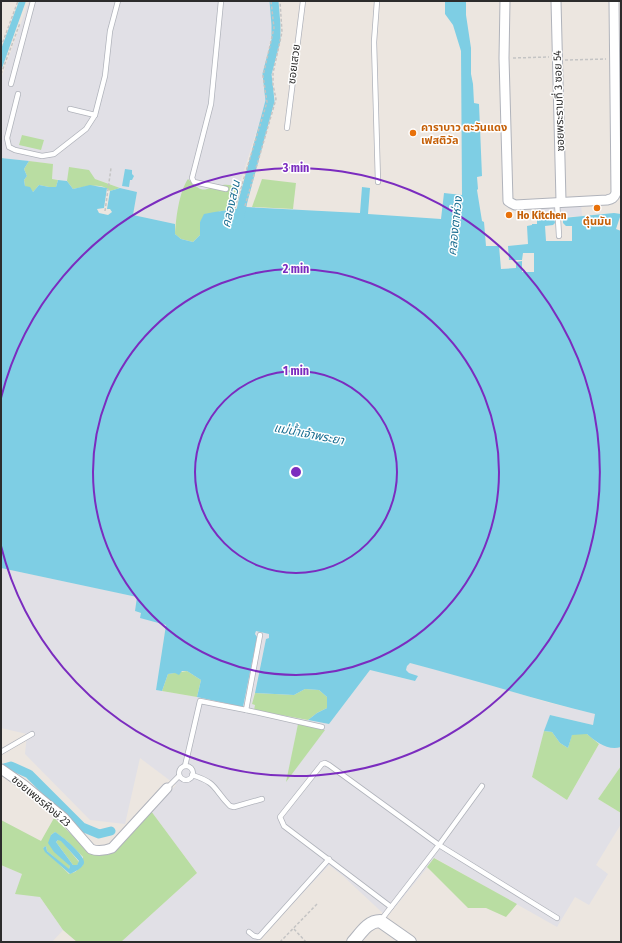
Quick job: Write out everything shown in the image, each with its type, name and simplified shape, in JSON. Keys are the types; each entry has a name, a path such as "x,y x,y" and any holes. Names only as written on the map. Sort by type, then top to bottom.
{"street":[{"path":"505,1 504,58 508,201 515,205 559,201 607,200 615,196 614,1"},
{"name":"ซอยพระรามที่ 3 ซอย 54","path":"556,1 559,201"},
{"name":"ซอยเพชรหึงษ์ 23","path":"1,769 24,785 64,818 91,849 96,851 103,851 112,848 167,788"},
{"path":"353,942 370,923 375,921 380,921 410,942"}],"lane":[{"path":"11,84 33,1"},
{"path":"18,94 7,138 9,147 14,150 42,156 54,154 86,129 95,115 106,76 110,32 118,1"},
{"path":"221,1 211,104 192,178 194,182 226,189"},
{"name":"ซอยเสวย","path":"287,128 303,1"},
{"path":"376,1 374,42 378,182"},
{"path":"70,109 95,115"},
{"path":"559,201 559,236"},
{"path":"246,710 260,635"},
{"path":"167,788 179,776 180,769 185,766 200,701 322,727"},
{"path":"1,752 32,734"},
{"path":"391,907 284,826 280,817 324,763 329,765 439,845 557,918"},
{"path":"185,766 191,768 192,775"},
{"path":"179,776 183,779 187,779 192,775"},
{"path":"192,775 206,779 214,784 230,806 234,807 262,799"},
{"path":"380,921 439,845 482,786"},
{"path":"249,932 254,936 259,937 329,859"}],"path":[{"path":"1,47 18,1"},
{"path":"235,208 267,102 263,76 274,28 271,1"},
{"path":"245,206 276,99 272,85 282,32 280,1"},
{"path":"1,74 20,23"},
{"path":"504,58 614,59"},
{"path":"105,211 111,168"},
{"path":"280,942 318,903"},
{"path":"293,929 306,942"}],"shaded area":[{"path":"29,1 270,1 273,28 262,76 266,102 235,198 233,210 181,201 175,224 133,215 137,192 120,188 95,179 70,167 67,181 52,179 53,164 1,158 1,79"},
{"path":"581,203 582,216 537,218 537,205"},
{"path":"1,568 138,597 135,611 166,625 156,690 243,707 256,631 269,633 269,638 266,639 252,704 255,705 255,710 329,724 370,670 415,681 406,670 410,663 458,675 546,702 596,714 593,725 550,715 532,777 567,800 599,744 617,748 621,747 621,766 598,799 621,813 621,824 596,865 608,874 589,905 575,897 557,927 435,858 387,917 329,865 257,942 121,942 197,873 151,811 176,785 140,758 125,824 90,820 25,754 27,734 1,728"},
{"path":"1,865 22,874 63,930 52,942 1,942"}],"green space":[{"path":"22,135 44,140 41,150 19,145"},
{"path":"29,161 53,164 52,179 58,180 56,187 39,185 33,192 25,186 24,180 27,176 24,169"},
{"path":"69,167 89,170 95,179 120,188 110,191 106,188 97,186 87,186 73,189 67,181"},
{"path":"188,179 198,188 205,190 216,186 225,185 239,187 233,210 220,211 200,222 200,235 193,242 181,239 175,234 180,198"},
{"path":"262,179 296,183 293,209 252,207"},
{"path":"187,671 201,680 197,697 162,691 168,674"},
{"path":"305,689 319,690 327,697 327,708 308,720 254,710 255,705 252,704 255,693 294,695"},
{"path":"298,724 325,730 286,782"},
{"path":"544,731 552,732 560,743 568,748 572,734 587,734 599,744 567,800 532,777"},
{"path":"621,766 621,813 598,799"},
{"path":"151,811 197,873 121,942 77,942 63,930 40,897 15,894 22,874 1,865 1,820 41,841 54,818 89,852 108,855","holes":["55,832 67,841 83,857 83,865 75,872 69,874 43,848 46,846 47,851 69,870 70,866 51,835"]},
{"path":"61,840 79,862 77,865 73,865 56,842"},
{"path":"434,858 517,904 506,917 486,908 468,908 427,867"}],"water":[{"path":"19,1 26,1 1,71 1,49"},
{"path":"445,1 466,1 466,15 471,48 471,74 474,103 479,104 482,176 477,177 477,190 482,221 484,222 486,246 499,246 501,269 516,268 516,262 522,261 522,272 534,272 534,253 523,253 522,260 509,260 508,246 528,244 527,226 537,224 537,218 554,217 555,223 553,225 545,226 546,241 572,241 572,226 566,226 563,223 563,218 614,213 621,214 616,229 621,231 621,747 607,747 598,743 587,734 572,735 568,748 560,743 552,732 544,731 550,715 593,725 595,714 410,663 406,670 409,673 418,676 415,681 370,670 329,724 308,720 327,708 327,697 319,690 305,689 294,695 255,693 266,639 269,638 269,634 256,631 255,634 257,637 243,707 197,697 201,680 187,671 182,671 179,675 175,673 168,674 162,691 156,690 166,625 140,618 141,613 135,611 137,597 1,568 1,158 29,161 24,169 27,176 24,180 25,186 30,187 33,192 39,185 56,187 58,180 67,181 73,189 90,185 107,188 104,208 97,209 99,213 108,215 112,212 110,209 107,209 110,191 120,188 137,192 133,215 175,224 175,234 181,239 193,242 200,235 200,222 204,214 209,213 246,207 360,213 362,187 370,188 368,214 441,219 444,193 462,195 461,51 453,25 445,14"},
{"path":"125,169 132,170 132,174 134,176 132,180 130,180 129,187 122,186"},
{"path":"55,832 72,846 84,860 82,867 70,874 45,852 43,848 46,846 47,851 69,869 70,866 54,852 48,843 51,835","holes":["58,840 61,841 79,861 77,865 73,865 56,842"]}],"waterway":[{"name":"คลองสวน","path":"239,220 270,101 267,74 276,40 274,1"},
{"path":"1,769 11,766 29,774 82,827 99,834 111,831"}],"place":[{"name":"คาราบาว ตะวันแดง เฟสติวัล","path":"413,133"},
{"name":"ตุ๋นมัน","path":"597,208"},
{"name":"Ho Kitchen","path":"509,215"}],"water label":[{"name":"คลองตาห่วง","path":"455,226"},
{"name":"แม่น้ำเจ้าพระยา","path":"309,434"}]}
